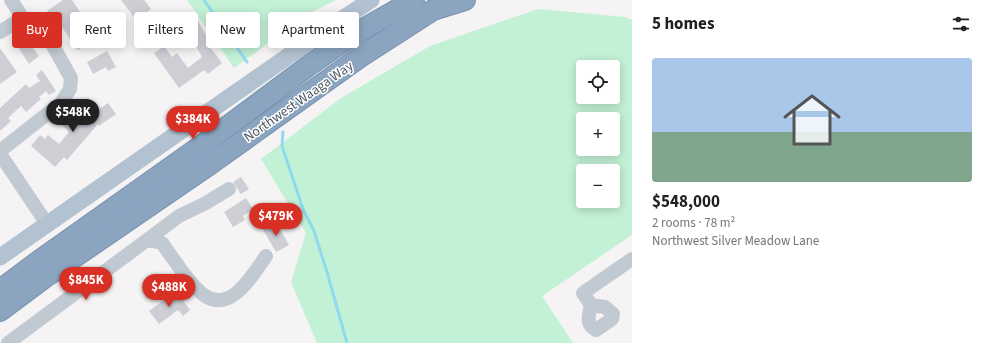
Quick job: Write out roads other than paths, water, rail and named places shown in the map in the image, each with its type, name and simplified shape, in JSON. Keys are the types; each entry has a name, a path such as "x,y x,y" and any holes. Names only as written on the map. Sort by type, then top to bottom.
{"highway":[{"name":"Northwest Waaga Way","path":"0,290 42,258 205,144 311,64 351,36 414,0"},
{"name":"Northwest Waaga Way","path":"0,311 47,276 208,165 360,57 433,10 464,0"}],"main road":[{"path":"0,257 313,38 371,0"}],"street":[{"path":"11,0 19,12"},
{"path":"0,32 12,24"},
{"path":"47,224 0,153 61,103 70,89 71,78 54,48"},
{"path":"8,343 179,216 204,204 229,189"},
{"path":"147,240 162,243 194,287 202,295 212,300 220,301 235,294 254,273 266,256"},
{"path":"591,305 583,292 632,259"}],"waterway":[{"path":"204,0 247,62"},
{"path":"283,132 282,146 303,209 314,231 347,343"}]}
